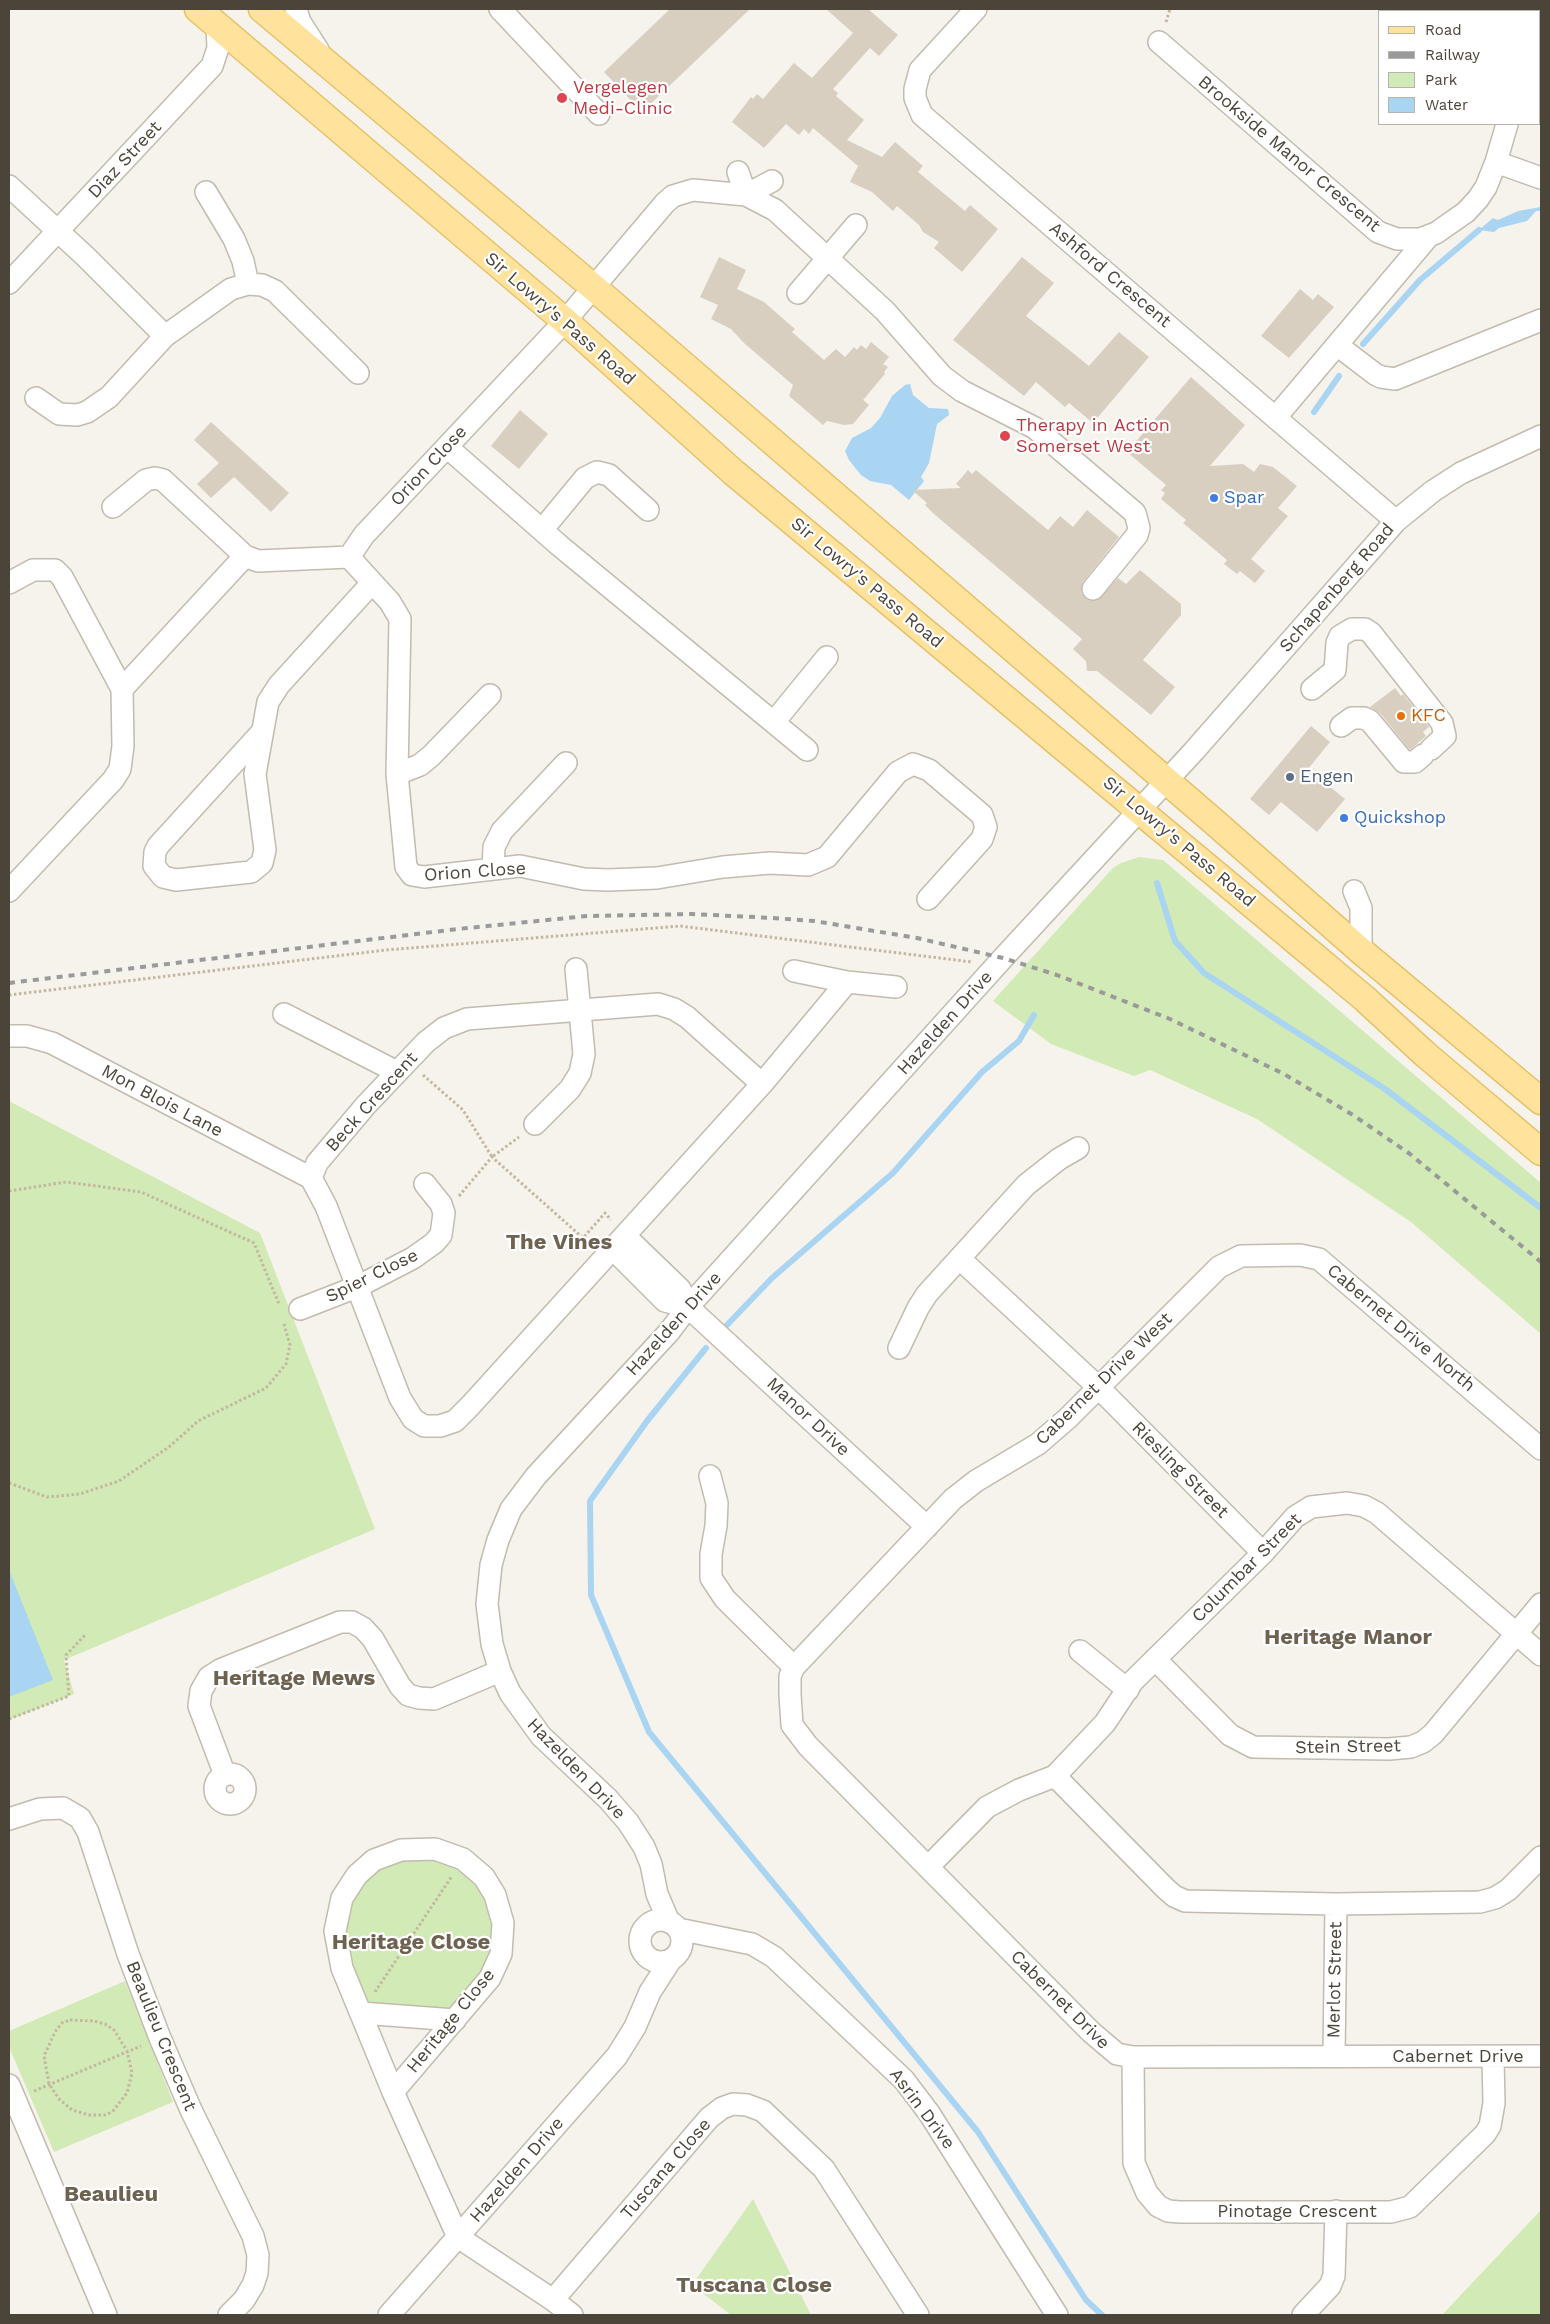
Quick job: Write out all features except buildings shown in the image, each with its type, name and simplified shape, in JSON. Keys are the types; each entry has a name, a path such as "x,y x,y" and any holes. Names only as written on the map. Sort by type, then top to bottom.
{"main road":[{"name":"Sir Lowry's Pass Road","path":"262,9 593,288 1361,951 1541,1101"},
{"name":"Sir Lowry's Pass Road","path":"208,17 565,321 733,472 1350,986 1426,1055 1541,1152"}],"street":[{"path":"296,9 300,22 328,65"},
{"path":"500,9 599,114"},
{"name":"Ashford Crescent","path":"976,9 920,70 915,89 915,98 922,115 1396,520"},
{"name":"Diaz Street","path":"9,283 212,66 218,48 208,17"},
{"name":"Brookside Manor Crescent","path":"1159,42 1378,232 1397,239 1428,237 1466,212 1486,187 1496,162 1507,125"},
{"path":"1496,162 1541,178"},
{"path":"738,172 746,195 775,210 885,311 942,376 962,391 1035,428 1135,513 1139,528 1137,535 1093,589"},
{"path":"746,195 772,181"},
{"path":"9,186 57,232 86,256 165,336"},
{"name":"Orion Close","path":"746,195 693,190 673,196 664,203 565,321 364,536 349,557 396,610 401,627 396,689 397,774 408,871 418,877 520,866 584,880 608,880 657,878 723,867 770,863 808,865 827,857 898,772 913,764 929,770 982,815 986,827 982,838 928,899"},
{"path":"206,192 234,239 243,261 248,284"},
{"path":"798,293 856,225"},
{"path":"1276,418 1428,237"},
{"path":"36,398 59,414 77,415 87,412 109,397 165,336 232,289 248,284 262,285 275,291 358,374"},
{"path":"1337,345 1375,374 1395,379 1541,320"},
{"name":"Schapenberg Road","path":"1138,809 1200,744 1396,520 1433,491 1461,473 1492,457 1541,436"},
{"path":"447,447 542,530 807,750"},
{"path":"542,530 585,478 597,472 609,475 648,510"},
{"path":"113,507 146,480 154,478 163,480 245,556 258,561 349,557"},
{"path":"122,689 245,556"},
{"path":"9,583 34,570 55,570 69,589 122,689 123,746 120,769 113,780 9,891"},
{"path":"261,733 158,846 155,852 154,866 162,877 176,880 251,872 262,863 265,850 255,774 268,702 279,684 372,583"},
{"path":"1312,689 1335,670 1337,643 1340,636 1352,629 1365,629 1371,633 1442,723 1445,736 1416,762 1404,762 1370,721 1364,718 1352,718 1341,726"},
{"path":"774,722 827,656"},
{"path":"397,774 420,765 431,756 490,695"},
{"path":"493,869 494,847 502,830 566,763"},
{"name":"Hazelden Drive","path":"389,2315 617,2056 635,2027 670,1936 657,1894 651,1864 644,1847 628,1822 608,1799 541,1736 510,1693 500,1670 492,1644 487,1604 491,1565 504,1522 536,1476 669,1332 688,1307 1138,809"},
{"path":"1354,891 1362,908 1361,951"},
{"path":"535,1124 570,1089 580,1073 584,1054 576,969"},
{"path":"794,971 847,982 896,987"},
{"path":"311,1178 326,1206 406,1410 413,1419 424,1426 440,1426 455,1421 762,1084 847,982"},
{"name":"Beck Crescent","path":"311,1178 317,1163 325,1152 426,1042 444,1028 467,1019 658,1004 674,1009 762,1084"},
{"path":"284,1014 397,1072"},
{"name":"Mon Blois Lane","path":"9,1036 27,1036 52,1043 311,1178"},
{"path":"899,1348 918,1308 1026,1185 1058,1159 1078,1148"},
{"path":"425,1184 441,1204 444,1213"},
{"name":"Spier Close","path":"288,1312 358,1286 413,1258 434,1243 441,1235 444,1213"},
{"path":"619,1243 680,1289 688,1307"},
{"name":"Cabernet Drive North","path":"1242,1256 1300,1255 1319,1259 1541,1448"},
{"name":"Cabernet Drive West","path":"794,1667 953,1499 976,1481 1038,1444 1219,1267 1242,1256"},
{"name":"Riesling Street","path":"960,1260 1098,1387 1263,1553"},
{"name":"Manor Drive","path":"688,1307 927,1527"},
{"path":"710,1476 717,1503 716,1526 711,1554 711,1578 725,1599 794,1667"},
{"name":"Columbar Street","path":"928,1867 987,1807 1019,1790 1055,1776 1105,1723 1134,1681 1263,1553 1295,1517 1311,1507 1347,1503 1364,1506 1377,1514 1541,1655"},
{"name":"Stein Street","path":"1155,1659 1230,1735 1254,1748 1388,1749 1411,1747 1423,1742 1433,1734 1541,1604"},
{"path":"225,1774 199,1706 201,1691 208,1677 220,1670 340,1622 352,1622 363,1628 373,1639 400,1686 408,1695 434,1699 500,1670"},
{"path":"1080,1651 1128,1690"},
{"name":"Cabernet Drive","path":"794,1667 790,1676 790,1714 797,1734 1109,2049 1117,2054 1133,2057 1334,2056 1493,2058 1541,2056"},
{"path":"1055,1776 1174,1896 1196,1902 1336,1904 1480,1902 1495,1898 1508,1890 1541,1857"},
{"name":"Beaulieu Crescent","path":"9,1819 40,1809 63,1808 80,1818 88,1832 128,1954 160,2038 191,2110 252,2236 258,2255 257,2273 253,2285 244,2300 230,2315"},
{"name":"Heritage Close","path":"393,2092 490,1978 501,1954 503,1923 495,1896 488,1883 463,1859 435,1849 401,1850 374,1860 357,1875 342,1898 335,1931 342,1968 360,2013 393,2092 458,2237"},
{"name":"Merlot Street","path":"1334,2056 1336,1904"},
{"name":"Hazelden Drive","path":"650,1992 647,1956 640,1942 642,1934 670,1936"},
{"name":"Asrin Drive","path":"647,1956 653,1961 670,1936 730,1938 752,1944 774,1957 904,2080 929,2113 1057,2315"},
{"path":"360,2013 455,2020"},
{"name":"Pinotage Crescent","path":"1133,2057 1134,2163 1147,2193 1158,2206 1180,2212 1396,2211 1410,2207 1485,2134 1490,2126 1494,2103 1493,2058"},
{"path":"12,2092 106,2315"},
{"name":"Tuscana Close","path":"552,2300 709,2118 722,2108 733,2104 747,2105 763,2112 824,2169 918,2315"},
{"path":"1303,2315 1330,2286 1334,2276 1336,2211"},
{"path":"458,2237 572,2315"}],"path":[{"path":"9,995 386,950 680,926 931,956 996,966"},
{"path":"435,1085 463,1110 492,1157 584,1238 605,1213 619,1243"},
{"path":"444,1213 492,1157 535,1124"},
{"path":"9,1191 66,1182 141,1192 254,1243 275,1292 288,1312 290,1345 286,1364 266,1388 198,1421 169,1447 119,1481 80,1494 47,1498 9,1483"},
{"path":"9,1719 69,1696 66,1655 86,1634"},
{"path":"360,2013 463,1859"},
{"path":"70,2020 82,2020 105,2024 114,2030 127,2051 132,2073 129,2088 121,2103 106,2115 90,2115 72,2110 59,2099 49,2084 44,2056 48,2044 62,2023 70,2020"},
{"path":"12,2092 49,2084 160,2038"}],"green space":[{"path":"1139,857 1163,860 1541,1183 1541,1334 1411,1222 1257,1119 1150,1070 1134,1076 1051,1044 993,1001 1113,868"},
{"path":"9,1101 260,1233 375,1529 64,1660 74,1694 9,1720"},
{"path":"410,1850 473,1857 510,1934 464,2019 368,2010 338,1938 345,1899 373,1864"},
{"path":"125,1981 173,2102 54,2152 9,2047 9,2031"},
{"path":"753,2199 811,2315 731,2315 692,2285"},
{"path":"1541,2210 1541,2315 1442,2315"}],"water":[{"path":"1541,207 1541,211 1536,211 1527,221 1499,228 1494,232 1479,230 1493,218 1498,220 1518,211"},
{"path":"910,384 913,395 929,408 948,409 949,415 937,424 929,463 921,477 924,481 909,500 891,485 870,481 861,475 849,460 845,451 852,438 871,428 880,418 892,396 905,385"},
{"path":"9,1570 53,1680 9,1697"}],"waterway":[{"path":"1363,344 1420,280 1479,230"},
{"path":"1314,412 1339,376"},
{"path":"1157,883 1175,941 1204,973 1385,1089 1541,1208"},
{"path":"727,1325 772,1278 893,1173 982,1072 1019,1041 1034,1015"},
{"path":"706,1348 647,1421 590,1501 591,1595 649,1732 978,2132 1086,2300 1102,2315"}],"railway":[{"path":"9,983 458,929 587,916 692,914 773,918 814,921 917,938 1003,958 1057,975 1170,1019 1284,1074 1353,1115 1410,1154 1541,1262"}],"place":[{"name":"Vergelegen Medi-Clinic","path":"562,98"},
{"name":"Therapy in Action Somerset West","path":"1005,436"},
{"name":"Spar","path":"1214,498"},
{"name":"KFC","path":"1401,716"},
{"name":"Engen","path":"1290,777"},
{"name":"Quickshop","path":"1344,818"}],"district":[{"name":"The Vines","path":"559,1243"},
{"name":"Heritage Manor","path":"1348,1638"},
{"name":"Heritage Mews","path":"294,1679"},
{"name":"Heritage Close","path":"411,1943"},
{"name":"Beaulieu","path":"111,2195"},
{"name":"Tuscana Close","path":"754,2286"}]}
